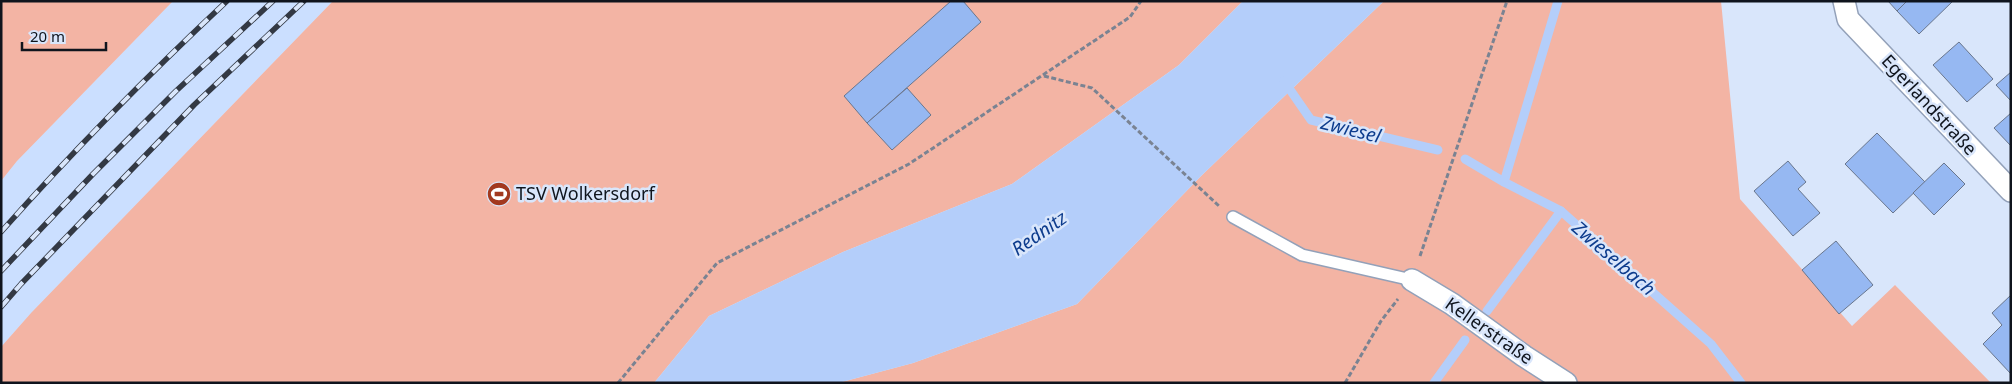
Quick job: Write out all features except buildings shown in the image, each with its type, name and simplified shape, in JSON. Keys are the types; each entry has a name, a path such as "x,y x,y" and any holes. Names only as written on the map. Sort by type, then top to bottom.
{"street":[{"name":"Egerlandstraße","path":"1846,10 2011,190"},
{"name":"Kellerstraße","path":"1412,280 1452,304 1524,356 1566,383"}],"lane":[{"path":"1233,217 1302,255 1412,280"}],"path":[{"path":"618,383 717,263 909,164 1130,17 1141,1"},
{"path":"1345,383 1381,321 1412,280 1507,1"},
{"path":"1044,76 1092,88 1200,190"}],"shaded area":[{"path":"1,1 173,1 17,161 1,181"},
{"path":"173,1 333,1 31,313 1,347 1,181 17,161"},
{"name":"TSV Wolkersdorf","path":"333,1 1243,1 1179,65 1012,184 843,252 709,316 654,383 1,383 1,347 31,313"},
{"path":"1384,1 1721,1 1740,199 1852,326 1895,285 1991,383 838,383 913,363 1077,304 1201,176"}],"water":[{"name":"Rednitz","path":"1243,1 1384,1 1201,176 1077,304 913,363 838,383 654,383 709,316 843,252 1012,184 1179,65"}],"waterway":[{"path":"1504,182 1558,1"},
{"name":"Zwiesel","path":"1284,81 1311,120 1438,150"},
{"name":"Zwieselbach","path":"1465,159 1504,182 1561,211 1711,344 1741,383"},
{"path":"1487,311 1561,211"},
{"path":"1434,383 1465,340"}],"railway":[{"path":"1,232 111,114 227,1"},
{"path":"1,271 93,174 176,91 273,1"},
{"path":"1,307 194,105 304,1"}],"place":[{"name":"TSV Wolkersdorf","path":"499,194"}]}
